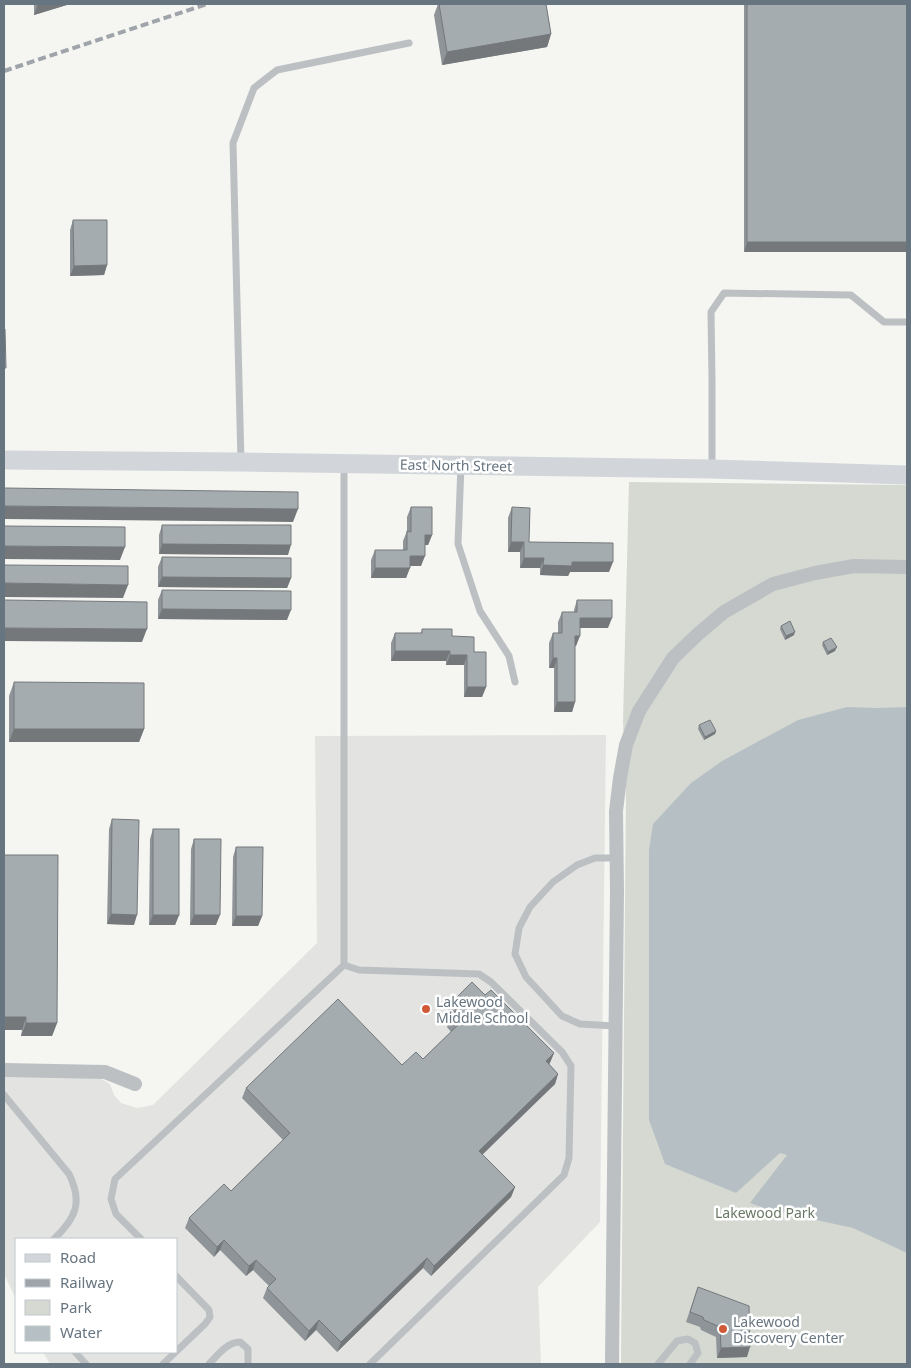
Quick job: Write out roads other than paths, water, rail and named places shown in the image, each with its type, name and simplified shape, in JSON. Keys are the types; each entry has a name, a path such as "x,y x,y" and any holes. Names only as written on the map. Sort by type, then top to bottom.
{"street":[{"name":"East North Street","path":"4,460 712,468 907,475"},
{"path":"612,1364 616,812 626,745 639,711 673,658 724,612 773,584 815,573 854,566 907,568"},
{"path":"4,1070 105,1072 135,1084"}],"lane":[{"path":"241,462 233,143 254,88 277,70 409,43"},
{"path":"712,468 711,312 724,293 851,295 884,322 907,322"},
{"path":"140,1238 116,1214 111,1199 115,1180 344,965 344,463"},
{"path":"461,465 458,544 480,611 510,656 514,682"},
{"path":"615,1026 580,1024 562,1016 526,978 514,954 519,928 530,907 553,882 577,865 595,858 617,858"},
{"path":"344,965 359,970 479,974 491,982 562,1052 571,1066 569,1158 564,1175 370,1364"},
{"path":"4,1095 69,1174 74,1184 76,1198 74,1215 66,1228 55,1238"},
{"path":"178,1278 209,1310 210,1317 178,1350"},
{"path":"658,1364 677,1341 688,1339 695,1343 698,1353 690,1364"},
{"path":"209,1364 228,1346 234,1342 240,1342 248,1349 248,1364"},
{"path":"76,1353 86,1364"},
{"path":"163,1364 175,1353"}],"water":[{"path":"847,707 907,707 907,1253 853,1228 770,1210 750,1203 787,1155 780,1153 736,1193 665,1164 649,1120 649,850 653,824 691,783 722,761 798,720"}],"railway":[{"path":"4,71 207,4"}],"place":[{"name":"Lakewood Middle School","path":"426,1009"},
{"name":"Lakewood Discovery Center","path":"723,1329"}],"park label":[{"name":"Lakewood Park","path":"765,1212"}]}
